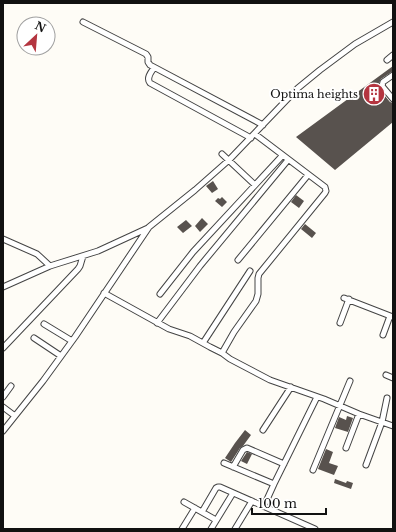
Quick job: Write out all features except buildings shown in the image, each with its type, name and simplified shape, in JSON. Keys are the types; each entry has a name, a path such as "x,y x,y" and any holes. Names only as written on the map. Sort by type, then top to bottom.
{"street":[{"path":"83,22 146,54 149,64 154,68 263,125"},
{"path":"3,287 50,266 98,251 148,227 195,190 229,160 298,88 355,44 393,22"},
{"path":"387,60 393,55"},
{"path":"154,68 148,78 150,83 253,136 326,189 326,192 259,274 258,294 256,301 234,332 222,353"},
{"path":"393,75 383,82 382,86 393,99"},
{"path":"222,154 255,185"},
{"path":"160,294 193,252 282,156"},
{"path":"157,323 200,266 288,160"},
{"path":"238,260 308,175"},
{"path":"3,431 44,381 148,227"},
{"path":"3,239 38,254 50,266"},
{"path":"3,348 78,269 83,256"},
{"path":"203,343 250,271"},
{"path":"104,293 172,331 190,336 270,380 393,426"},
{"path":"340,323 346,298 392,317 383,336"},
{"path":"44,324 72,341"},
{"path":"34,338 61,356"},
{"path":"386,375 393,378"},
{"path":"313,470 350,380"},
{"path":"3,397 11,386"},
{"path":"263,430 291,387"},
{"path":"264,506 318,397"},
{"path":"366,465 382,422 387,398"},
{"path":"3,407 15,416"},
{"path":"346,448 359,414"},
{"path":"233,467 243,450 247,448 284,464"},
{"path":"224,463 274,484"},
{"path":"202,512 217,487 220,487 315,529"},
{"path":"211,529 233,492"},
{"path":"235,529 252,501"},
{"path":"184,502 216,520"},
{"path":"182,529 195,508"}],"place":[{"name":"Optima heights","path":"374,94"}]}
